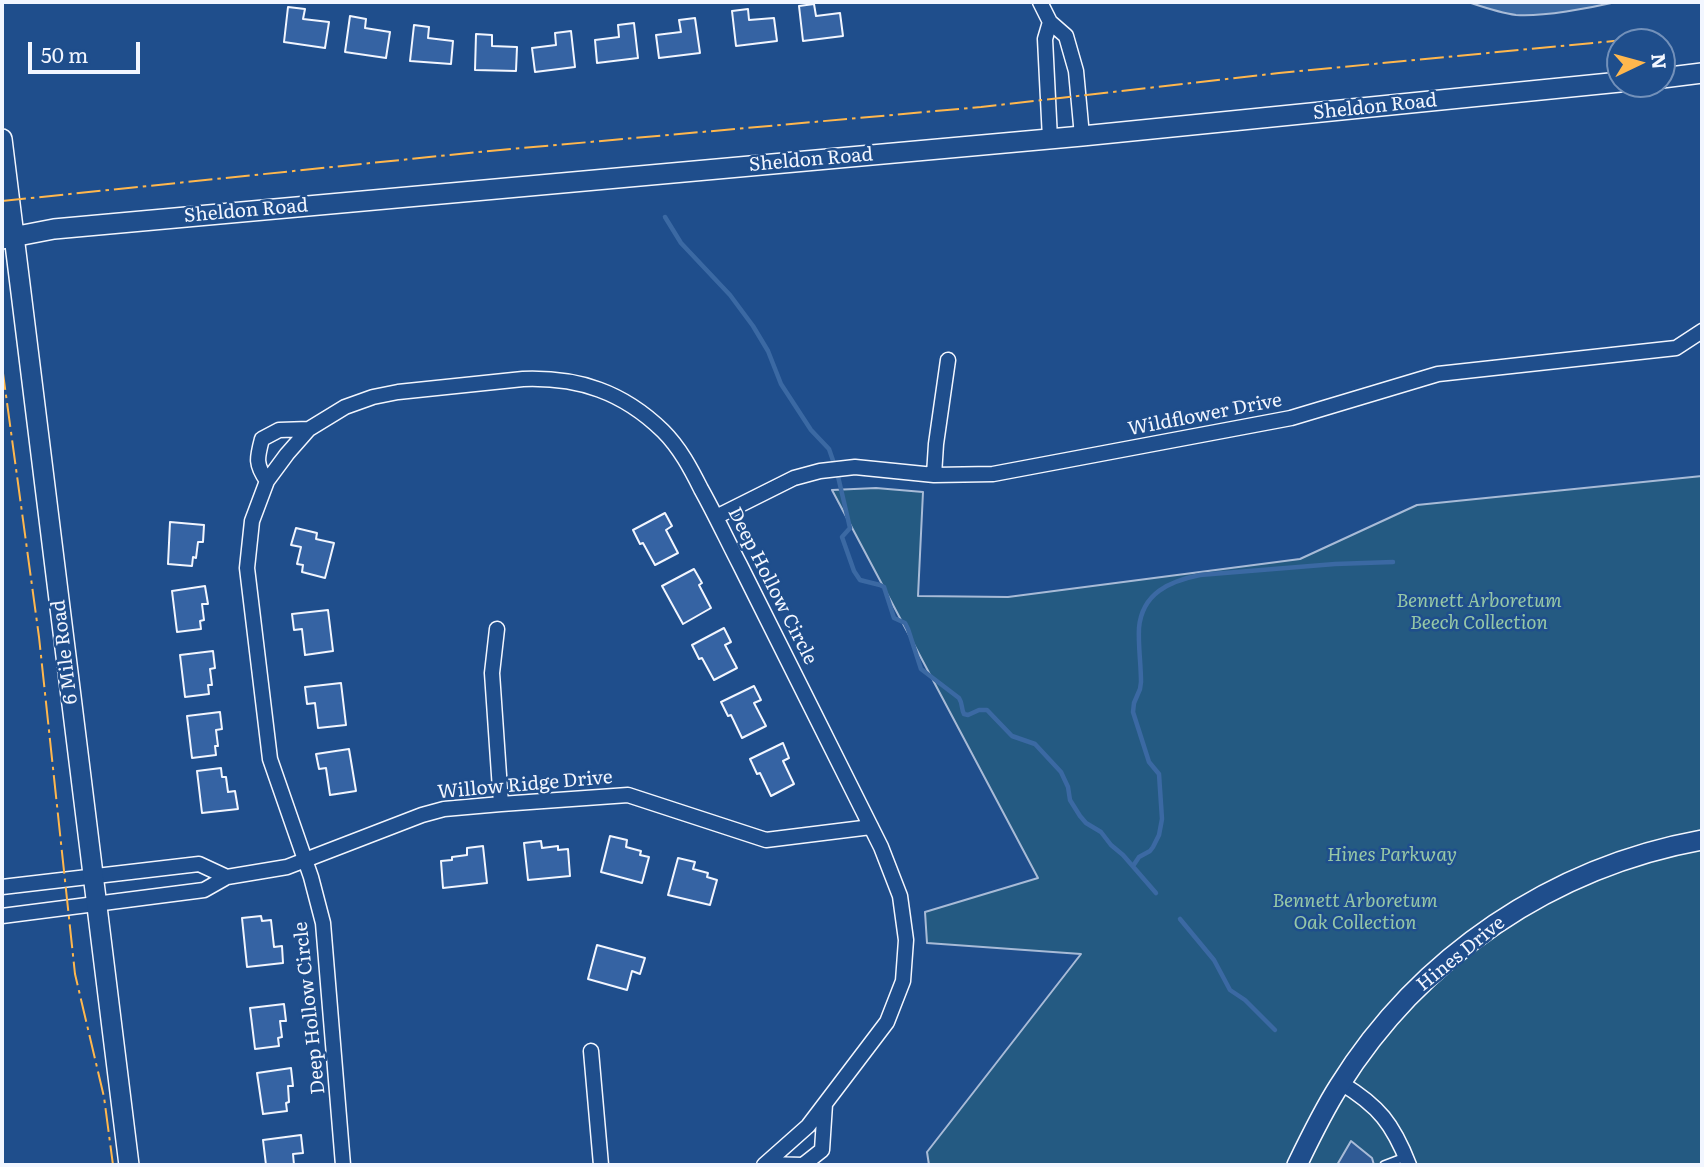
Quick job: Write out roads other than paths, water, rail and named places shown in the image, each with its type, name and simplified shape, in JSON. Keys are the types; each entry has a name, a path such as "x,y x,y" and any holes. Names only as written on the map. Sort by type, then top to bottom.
{"main road":[{"path":"1676,76 1702,73"},
{"name":"Sheldon Road","path":"8,238 54,229 142,220 1050,139 1606,83"},
{"name":"6 Mile Road","path":"2,139 8,238 129,1165"},
{"name":"Hines Drive","path":"1297,1165 1341,1083 1372,1040 1404,1002 1448,960 1498,922 1576,878 1602,867 1668,847 1702,840"}],"street":[{"path":"1040,2 1050,22 1066,36 1076,71 1082,136"},
{"path":"1050,22 1045,38 1050,139"},
{"name":"Wildflower Drive","path":"716,517 794,478 820,471 855,467 934,475 993,474 1291,418 1438,374 1676,348 1702,331"},
{"path":"934,475 948,360"},
{"name":"Deep Hollow Circle","path":"343,1165 323,923 311,877 270,760 247,568 251,528 267,481 287,454 309,429 345,407 386,394 544,378 582,383 623,400 665,433 685,458 881,847 900,896 906,940 903,981 887,1022 808,1126 765,1165"},
{"name":"Deep Hollow Circle","path":"267,481 261,474 257,461 262,439 279,430 309,429"},
{"path":"497,629 492,673 501,804"},
{"name":"Willow Ridge Drive","path":"2,916 204,890 227,877 287,867 422,816 444,810 501,804 628,795 766,840 871,827"},
{"path":"2,887 199,864 227,877"},
{"path":"591,1051 601,1165"},
{"path":"1341,1083 1375,1107 1392,1129 1408,1161"},
{"name":"Deep Hollow Circle","path":"765,1165 803,1165 822,1150 825,1103"}],"lane":[{"path":"1384,1165 1408,1161"}],"waterway":[{"path":"665,217 681,243 730,295 753,326 768,351 781,384 811,430 829,449 850,528 842,537 854,571 860,580 884,587 894,618 905,623 908,629 921,669 959,698 964,714 987,710 1012,736 1035,744 1061,772 1070,800 1080,816 1101,832 1156,893"},
{"path":"1133,866 1139,857 1153,847 1162,819 1159,774 1149,762 1133,712 1141,682 1139,628 1141,616 1152,597 1168,585 1200,575 1393,562"},
{"path":"1180,919 1214,960 1230,990 1245,1000 1275,1030"}],"park label":[{"name":"Bennett Arboretum Beech Collection","path":"1479,612"},
{"name":"Hines Parkway","path":"1392,855"},
{"name":"Bennett Arboretum Oak Collection","path":"1355,912"}]}
